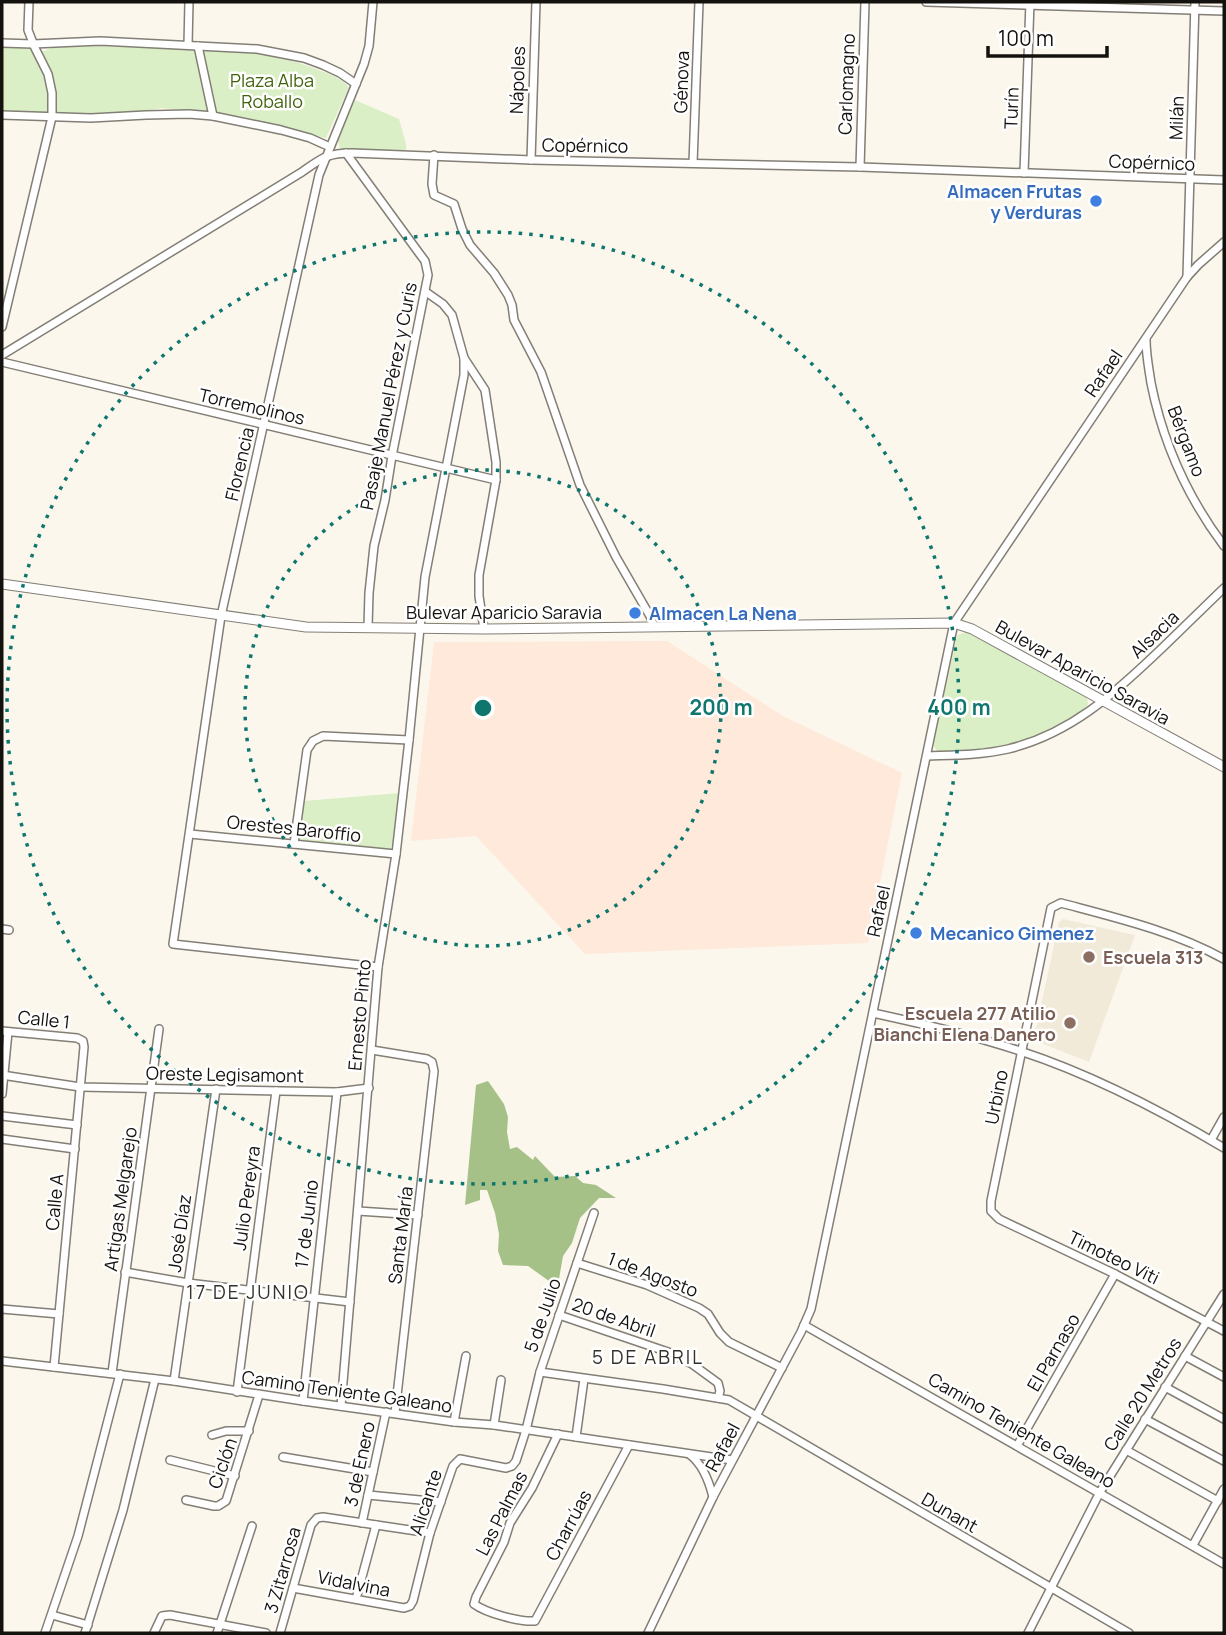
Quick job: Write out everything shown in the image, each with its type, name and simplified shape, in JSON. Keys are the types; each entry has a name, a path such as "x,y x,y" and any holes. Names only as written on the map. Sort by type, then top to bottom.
{"street":[{"path":"2,327 52,117 52,93 48,74 30,37 27,22 29,2"},
{"path":"188,45 189,2"},
{"name":"Florencia","path":"373,2 369,46 319,176 221,616 173,944 378,967"},
{"name":"Nápoles","path":"531,160 536,2"},
{"name":"Génova","path":"693,163 699,2"},
{"name":"Carlomagno","path":"860,167 864,2"},
{"path":"926,2 1195,6 1224,11"},
{"name":"Turín","path":"1024,173 1030,3"},
{"name":"Milán","path":"1187,277 1195,6"},
{"path":"2,43 100,41 257,49 295,56 332,69 356,84"},
{"path":"198,46 213,116"},
{"path":"2,114 100,118 189,114 213,116 310,138 330,147"},
{"name":"Copérnico","path":"2,355 326,156 346,153 1224,180"},
{"name":"Pasaje Manuel Pérez y Curis","path":"346,153 425,261 428,275 374,546 368,627"},
{"path":"434,155 434,195 454,204 470,246 490,267 509,295 514,320 541,372 580,485 654,626"},
{"name":"Rafael","path":"648,1633 713,1497 804,1325 814,1298 954,623 1187,277 1224,242"},
{"path":"426,292 443,304 452,315 464,358 485,390 496,462 496,480 479,575 484,629"},
{"name":"Bérgamo","path":"1146,338 1147,361 1156,408 1166,438 1203,515 1224,546"},
{"name":"Ernesto Pinto","path":"341,1406 378,967 396,854 425,577 464,375 464,358"},
{"name":"Torremolinos","path":"2,362 496,480"},
{"name":"Bulevar Aparicio Saravia","path":"2,584 306,627 484,629 954,623 972,629 1224,767"},
{"name":"Alsacia","path":"928,756 993,752 1034,741 1076,721 1121,688 1224,588"},
{"path":"294,844 307,750 313,740 323,736 409,740"},
{"name":"Orestes Baroffio","path":"190,834 396,854"},
{"name":"Urbino","path":"991,1211 1051,908 1062,903 1139,924 1200,946 1224,959"},
{"path":"873,1013 941,1028 1021,1051 1069,1069 1116,1090 1224,1148"},
{"name":"Artigas Melgarejo","path":"45,1633 78,1536 116,1374 125,1272 159,1029"},
{"path":"2,1094 5,1031"},
{"name":"Calle 1","path":"5,1031 77,1038 83,1041"},
{"name":"Calle A","path":"54,1367 83,1041"},
{"name":"Santa María","path":"372,1050 423,1057 432,1062 434,1071 395,1413"},
{"name":"Oreste Legisamont","path":"2,1075 80,1087 337,1092 369,1088"},
{"name":"José Díaz","path":"174,1381 216,1089"},
{"name":"Julio Pereyra","path":"237,1392 276,1091"},
{"name":"17 de Junio","path":"303,1401 337,1092"},
{"path":"2,1115 77,1125"},
{"path":"1211,1140 1224,1117"},
{"path":"2,1139 75,1149"},
{"path":"358,1211 418,1215"},
{"name":"Timoteo Viti","path":"991,1211 999,1219 1115,1273 1224,1331"},
{"name":"5 de Julio","path":"526,1430 540,1372 594,1213"},
{"name":"1 de Agosto","path":"577,1263 647,1285 686,1302 708,1314 729,1342 782,1368"},
{"path":"125,1272 188,1283 350,1302"},
{"name":"El Parnaso","path":"1017,1446 1115,1273"},
{"name":"Calle 20 Metros","path":"1028,1633 1100,1492 1224,1294"},
{"path":"2,1308 59,1314"},
{"name":"20 de Abril","path":"559,1315 661,1350 692,1364 718,1383 718,1398"},
{"name":"Camino Teniente Galeano","path":"804,1325 1224,1564"},
{"path":"454,1422 466,1356"},
{"path":"1185,1356 1224,1377"},
{"name":"Camino Teniente Galeano","path":"2,1362 174,1381 733,1460"},
{"name":"Dunant","path":"540,1372 729,1400 1129,1633"},
{"path":"52,1615 86,1629 123,1510 155,1379"},
{"path":"576,1437 584,1379"},
{"path":"494,1425 501,1380"},
{"path":"1165,1387 1224,1419"},
{"name":"Ciclón","path":"186,1500 214,1507 223,1504 235,1476 260,1395"},
{"name":"3 de Enero","path":"362,1523 386,1412"},
{"path":"1145,1419 1224,1461"},
{"name":"Alicante","path":"410,1606 430,1533 456,1462 460,1459 506,1468 512,1466 526,1430"},
{"path":"212,1435 226,1431 249,1431"},
{"name":"Las Palmas","path":"535,1621 527,1622 484,1610 474,1604 504,1542 510,1523 532,1488 558,1434"},
{"name":"Charrúas","path":"535,1621 629,1445"},
{"path":"1126,1450 1218,1501"},
{"path":"689,1453 700,1464 713,1497"},
{"path":"283,1457 373,1472"},
{"path":"170,1460 235,1476"},
{"path":"1193,1545 1224,1489"},
{"path":"368,1495 441,1502"},
{"name":"3 Zitarrosa","path":"280,1633 311,1525 317,1518 323,1517 362,1523"},
{"path":"362,1523 430,1533"},
{"path":"356,1600 376,1525"},
{"path":"217,1633 252,1526"},
{"name":"Vidalvina","path":"293,1588 404,1608 410,1606"},
{"path":"154,1633 162,1616 170,1615 266,1633"}],"shaded area":[{"path":"667,641 783,716 902,773 868,943 585,954 476,836 411,841 434,642"},
{"path":"1063,919 1135,935 1089,1062 1038,1042 1034,1037 1059,922"}],"green space":[{"name":"Plaza Alba Roballo","path":"2,45 22,46 38,51 54,47 88,46 211,49 254,53 275,56 316,69 338,78 349,87 326,138 220,114 161,108 140,112 56,114 2,110"},
{"path":"355,100 399,119 406,150 346,151 340,148 337,138"},
{"path":"966,632 1083,694 1087,697 1088,705 1064,722 1017,742 972,750 937,751 933,745 956,640 958,635"},
{"path":"400,793 393,844 389,850 299,840 304,801"},
{"path":"488,1081 504,1104 508,1117 510,1149 517,1147 533,1160 535,1156 555,1177 575,1176 583,1183 596,1185 616,1198 599,1198 580,1218 572,1243 563,1256 559,1279 549,1281 528,1266 503,1265 498,1251 499,1234 495,1213 487,1190 480,1190 480,1200 465,1205 476,1085"}],"place":[{"name":"Almacen Frutas y Verduras","path":"1096,201"},
{"name":"Almacen La Nena","path":"635,613"},
{"name":"Mecanico Gimenez","path":"916,933"},
{"name":"Escuela 313","path":"1089,957"},
{"name":"Escuela 277 Atilio Bianchi Elena Danero","path":"1070,1023"}],"district":[{"name":"17 DE JUNIO","path":"248,1292"},
{"name":"5 DE ABRIL","path":"648,1357"}]}
